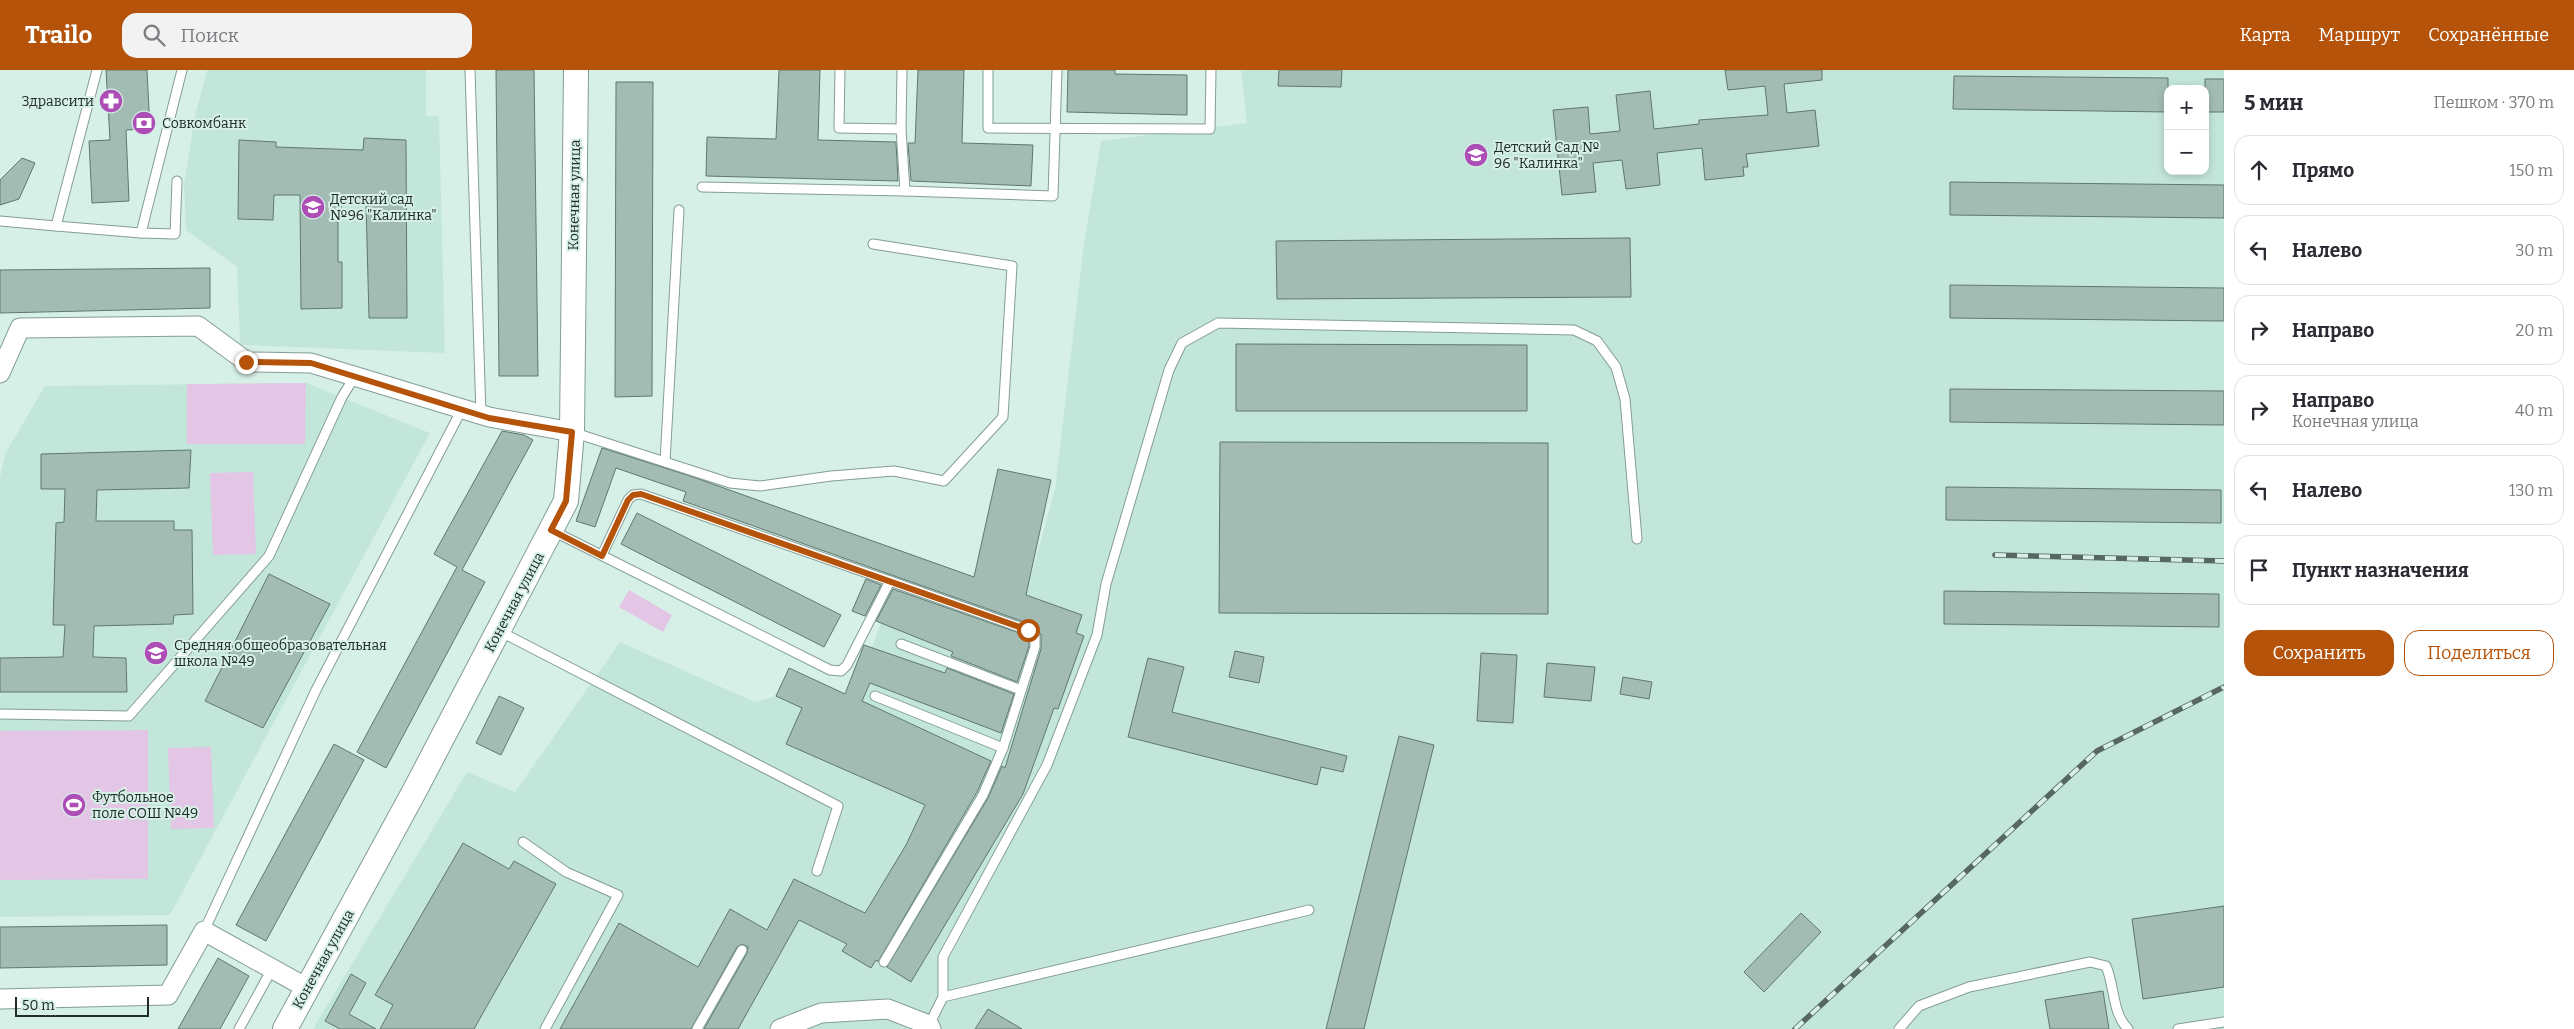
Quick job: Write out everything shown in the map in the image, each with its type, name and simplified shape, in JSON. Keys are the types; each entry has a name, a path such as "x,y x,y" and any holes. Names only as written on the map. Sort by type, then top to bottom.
{"street":[{"name":"Конечная улица","path":"290,1025 307,988 415,790 566,501 572,432 576,70"},
{"path":"0,375 20,328 198,326 246,362 311,363 481,415 572,432"},
{"path":"0,999 168,995 204,931 307,988"},
{"path":"780,1029 821,1013 888,1009 930,1027"}],"lane":[{"path":"56,226 97,70"},
{"path":"141,232 182,70"},
{"path":"470,70 481,415"},
{"path":"840,70 839,128 901,129"},
{"path":"902,70 901,129 905,191"},
{"path":"988,70 988,128 1210,129 1211,70"},
{"path":"702,187 1053,196 1057,70"},
{"path":"0,221 175,234 177,181"},
{"path":"665,462 679,210"},
{"path":"572,432 730,484 760,486 831,476 894,471 944,481 1003,417 1012,266 873,244"},
{"path":"930,1027 943,997 944,957 1047,765 1097,635 1106,584 1169,370 1182,343 1218,323 1574,330 1598,341 1616,367 1625,400 1637,539"},
{"path":"0,714 129,716 269,556 342,397 354,376"},
{"path":"204,931 316,690 462,409"},
{"path":"602,556 628,500 633,495 641,494 1028,630 1035,637 1035,647 1003,748 983,795 884,962"},
{"path":"551,530 830,670 841,671 847,665 890,581"},
{"path":"498,631 838,806 817,871"},
{"path":"901,644 1021,690"},
{"path":"876,696 1003,748"},
{"path":"523,842 566,872 618,895 545,1029"},
{"path":"943,997 1309,910"},
{"path":"697,1029 742,950"},
{"path":"1899,1029 1919,1006 1969,987 2090,962 2106,966 2112,979 2119,1020 2128,1029"},
{"path":"239,1029 272,969"},
{"path":"2178,1029 2224,1022"}],"shaded area":[{"name":"Детский сад №96 \"Калинка\"","path":"207,70 426,70 426,116 439,116 445,353 240,345 237,267 186,230 184,184 195,116"},
{"path":"1241,70 2224,70 2224,1029 313,1029 467,772 515,792 620,642 755,702 776,696 789,668 845,693 864,645 872,647 881,623 852,611 869,566 683,501 686,492 616,468 595,527 576,521 602,446 1026,595 1055,489 1084,243 1101,141 1247,123"},
{"name":"Средняя общеобразовательная школа №49","path":"306,383 430,433 170,915 0,917 0,477 5,454 45,386"},
{"path":"306,383 305,444 187,444 187,384"},
{"path":"253,472 256,554 213,555 210,473"},
{"path":"629,590 672,615 663,632 619,607"},
{"name":"Футбольное поле СОШ №49","path":"148,730 148,879 0,880 0,731"},
{"path":"211,747 214,828 171,829 168,748"}],"building":[{"path":"106,70 147,70 150,129 126,130 129,201 92,203 89,141 110,140"},
{"path":"496,70 534,70 538,376 499,376"},
{"path":"779,70 820,70 818,140 896,142 898,181 706,176 707,137 776,139"},
{"path":"918,70 964,70 962,143 1033,145 1031,186 911,181 908,143 915,143"},
{"path":"1068,70 1115,70 1115,74 1187,75 1187,115 1067,112"},
{"path":"1279,70 1342,70 1341,87 1278,86"},
{"path":"1725,70 1822,70 1822,80 1784,84 1787,113 1815,110 1819,146 1746,154 1748,167 1743,167 1744,176 1705,180 1702,148 1657,153 1660,185 1626,189 1622,160 1593,163 1596,192 1562,195 1553,110 1588,107 1590,134 1620,131 1616,95 1650,91 1654,129 1699,124 1699,120 1768,115 1765,86 1728,90"},
{"path":"1954,76 2168,78 2168,85 2164,85 2164,112 1953,109"},
{"path":"2205,79 2224,79 2224,112 2209,112 2209,85 2205,85"},
{"path":"616,82 653,82 652,396 615,397"},
{"path":"364,138 406,140 407,318 369,318 366,203 341,204 341,218 338,218 338,262 342,262 342,308 301,309 300,195 274,195 273,220 238,219 239,140 276,142 276,147 363,150"},
{"path":"22,158 35,163 19,199 0,205 0,180"},
{"path":"1950,182 2224,185 2224,218 1950,215"},
{"path":"1630,238 1631,297 1277,299 1276,241"},
{"path":"210,268 210,308 0,313 0,270"},
{"path":"1950,285 2224,288 2224,321 1950,318"},
{"path":"1236,344 1527,345 1527,411 1236,411"},
{"path":"1950,389 2224,391 2224,425 1950,422"},
{"path":"502,431 524,435 533,440 462,570 485,582 386,768 357,752 457,567 434,554"},
{"path":"1220,442 1548,443 1548,614 1219,613"},
{"path":"602,448 690,476 974,577 998,469 1051,480 1026,595 1082,615 1076,633 1084,636 1058,709 1054,708 1023,794 911,982 887,967 988,798 1002,766 1005,768 1041,649 1041,634 1030,624 683,501 686,492 616,468 595,527 576,521"},
{"path":"191,450 189,488 97,490 96,521 174,521 174,530 192,530 193,614 174,615 173,624 94,626 93,657 126,658 127,692 0,692 0,658 63,657 65,625 53,625 56,523 64,522 65,489 41,489 41,454"},
{"path":"1946,487 2221,490 2221,523 1946,520"},
{"path":"637,513 841,615 824,647 621,544"},
{"path":"269,574 330,604 263,728 205,701"},
{"path":"866,579 881,585 865,616 852,611"},
{"path":"893,589 1025,635 1029,640 1029,646 1017,682 951,656 953,652 876,621"},
{"path":"1944,591 2219,594 2219,627 1944,624"},
{"path":"864,645 945,673 947,668 1014,694 1001,733 870,683 862,701 991,761 977,792 878,962 876,960 871,968 842,951 847,944 799,920 738,1029 704,1029 747,953 748,947 742,944 737,947 691,1029 560,1029 619,923 698,967 730,909 767,930 794,879 865,913 906,845 925,805 786,744 802,708 776,696 789,668 845,694"},
{"path":"1235,651 1264,657 1259,683 1229,677"},
{"path":"1481,653 1517,655 1513,723 1477,721"},
{"path":"1148,658 1184,667 1172,712 1347,756 1343,772 1321,767 1317,785 1128,737"},
{"path":"1547,663 1595,667 1591,701 1544,697"},
{"path":"1623,677 1652,682 1649,699 1620,694"},
{"path":"499,696 524,708 501,755 476,743"},
{"path":"1399,736 1434,745 1364,1029 1326,1029"},
{"path":"334,744 364,760 266,941 236,925"},
{"path":"463,843 509,869 514,861 556,884 474,1029 380,1029 393,1005 375,995"},
{"path":"2224,906 2224,987 2143,999 2132,919"},
{"path":"1801,913 1821,932 1764,992 1744,972"},
{"path":"167,925 167,965 0,968 0,927"},
{"path":"218,958 249,976 220,1029 178,1029"},
{"path":"351,974 366,983 349,1014 376,1029 340,1029 325,1021"},
{"path":"2103,991 2109,1029 2050,1029 2045,1000"},
{"path":"988,1009 1022,1029 975,1029"}],"railway":[{"path":"1995,555 2224,561"},
{"path":"1795,1029 2097,751 2224,687"}],"place":[{"name":"Здравсити","path":"111,101"},
{"name":"Совкомбанк","path":"144,123"},
{"name":"Детский Сад № 96 \"Калинка\"","path":"1476,155"},
{"name":"Детский сад №96 \"Калинка\"","path":"313,207"},
{"name":"Средняя общеобразовательная школа №49","path":"156,653"},
{"name":"Футбольное поле СОШ №49","path":"74,805"}],"route":[{"path":"246,362 311,363 489,418 572,432 566,501 551,530 602,556 628,500 633,495 641,494 1028,630"}]}
